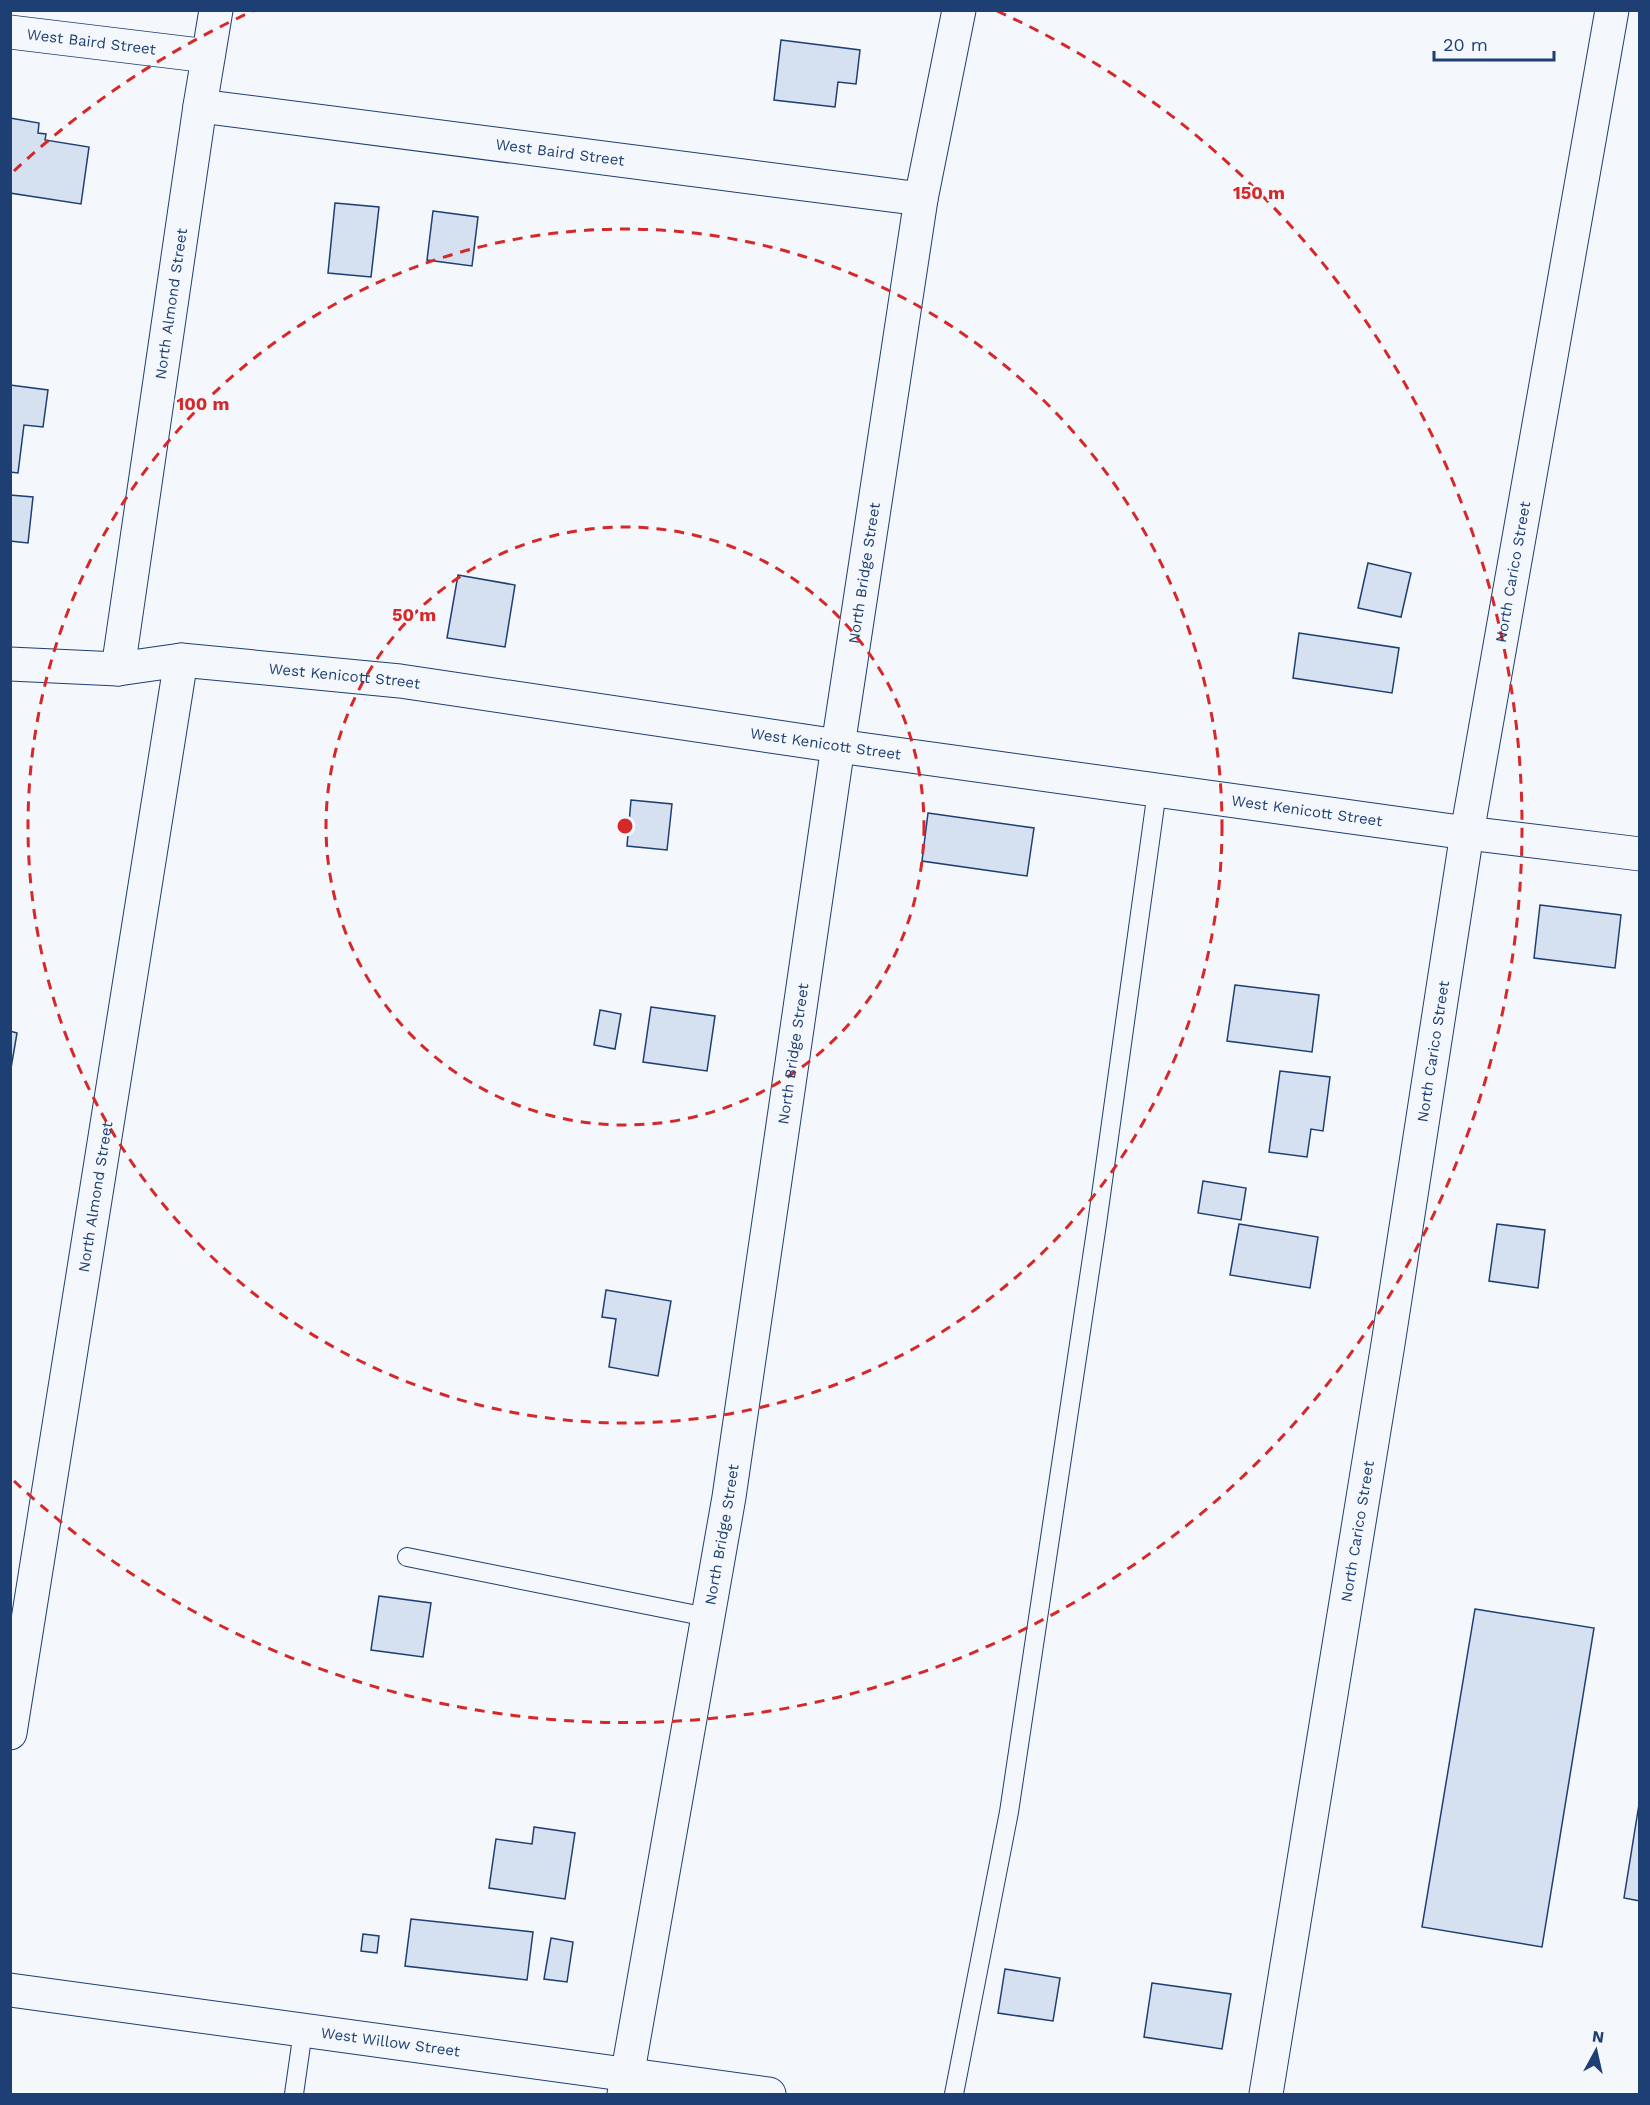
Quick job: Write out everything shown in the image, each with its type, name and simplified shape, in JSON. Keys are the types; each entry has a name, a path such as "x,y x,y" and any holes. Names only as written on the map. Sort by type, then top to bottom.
{"street":[{"name":"North Almond Street","path":"118,669 216,10"},
{"name":"North Bridge Street","path":"625,2085 730,1489 838,746 921,199 959,10"},
{"name":"North Carico Street","path":"1266,2094 1387,1356 1467,833 1612,10"},
{"name":"West Baird Street","path":"10,32 208,56"},
{"name":"West Baird Street","path":"200,106 921,199"},
{"name":"North Almond Street","path":"10,1733 181,660"},
{"name":"West Kenicott Street","path":"10,664 118,669 181,660 400,681 838,746 1467,833 1640,854"},
{"name":"West Willow Street","path":"10,1990 303,2031 625,2085 769,2094"}],"lane":[{"path":"954,2094 1009,1812 1097,1224 1157,790"},
{"path":"407,1557 707,1617"},
{"path":"294,2094 303,2031"}],"building":[{"path":"781,40 860,50 856,84 838,82 835,107 774,100"},
{"path":"10,118 39,123 38,133 46,134 45,140 89,147 81,204 10,193"},
{"path":"335,203 379,207 371,277 328,273"},
{"path":"433,211 478,217 472,266 427,260"},
{"path":"10,385 48,390 43,427 24,425 18,473 10,472"},
{"path":"10,495 33,497 28,543 10,541"},
{"path":"1368,563 1411,573 1401,617 1358,608"},
{"path":"458,575 515,585 505,647 447,638"},
{"path":"1299,633 1399,648 1392,693 1293,678"},
{"path":"631,800 672,804 667,850 627,846"},
{"path":"928,813 1034,828 1027,876 922,861"},
{"path":"1540,905 1621,915 1615,968 1534,958"},
{"path":"1235,985 1319,995 1312,1052 1227,1041"},
{"path":"651,1007 715,1016 707,1071 643,1062"},
{"path":"600,1010 621,1014 615,1049 594,1045"},
{"path":"10,1031 17,1033 10,1074"},
{"path":"1280,1071 1330,1077 1323,1131 1311,1129 1307,1157 1269,1152"},
{"path":"1203,1181 1246,1188 1241,1220 1198,1213"},
{"path":"1239,1224 1318,1237 1310,1288 1230,1275"},
{"path":"1497,1224 1545,1230 1538,1288 1489,1281"},
{"path":"606,1290 671,1301 658,1376 609,1367 616,1319 602,1317"},
{"path":"379,1596 431,1603 423,1657 371,1650"},
{"path":"1475,1609 1594,1628 1542,1947 1422,1927"},
{"path":"1640,1798 1640,1901 1624,1898"},
{"path":"534,1827 575,1833 565,1899 489,1888 496,1839 532,1844"},
{"path":"411,1919 533,1932 527,1980 405,1966"},
{"path":"363,1934 379,1936 377,1953 361,1951"},
{"path":"551,1938 573,1942 567,1982 544,1979"},
{"path":"1005,1969 1060,1978 1053,2021 998,2013"},
{"path":"1152,1983 1231,1994 1222,2049 1144,2037"}]}
